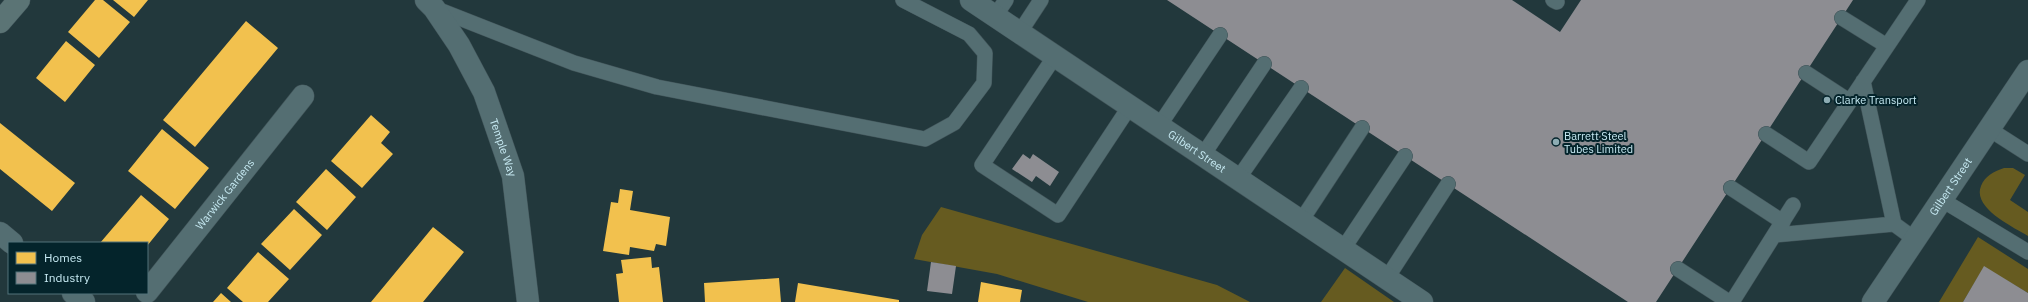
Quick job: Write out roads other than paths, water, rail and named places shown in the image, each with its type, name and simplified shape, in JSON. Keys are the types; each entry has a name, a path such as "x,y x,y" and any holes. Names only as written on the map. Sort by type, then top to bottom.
{"main road":[{"path":"0,22 19,0"}],"street":[{"name":"Gilbert Street","path":"971,0 1000,8 1020,32 1422,302"},
{"name":"Temple Way","path":"430,4 459,45 484,92 513,176 528,302"},
{"name":"Gilbert Street","path":"1873,302 2028,71"},
{"name":"Warwick Gardens","path":"148,291 303,96"},
{"path":"0,233 11,242"},
{"path":"74,294 84,302"},
{"name":"Warwick Gardens","path":"139,302 145,294"}],"lane":[{"path":"430,4 574,63 657,87 925,139 954,123 984,83 986,53 969,34 903,0"},
{"path":"1020,32 1041,0"},
{"path":"1766,134 1809,162 1918,0"},
{"path":"1842,18 1887,46"},
{"path":"1159,126 1220,35"},
{"path":"1055,56 982,165 1058,215 1130,106"},
{"path":"1203,155 1264,64"},
{"path":"1806,73 1849,101"},
{"path":"1863,81 1894,224"},
{"path":"1238,179 1300,88"},
{"path":"1301,221 1362,128"},
{"path":"1989,129 2028,154"},
{"path":"1343,249 1405,156"},
{"path":"1387,278 1448,184"},
{"path":"1731,188 1783,222"},
{"path":"1942,200 2028,252"},
{"path":"1678,269 1730,302 1775,235 1793,205"},
{"path":"1775,235 1894,224 1916,240"}],"place":[{"name":"Clarke Transport","path":"1827,100"},
{"name":"Barrett Steel Tubes Limited","path":"1556,142"}]}
